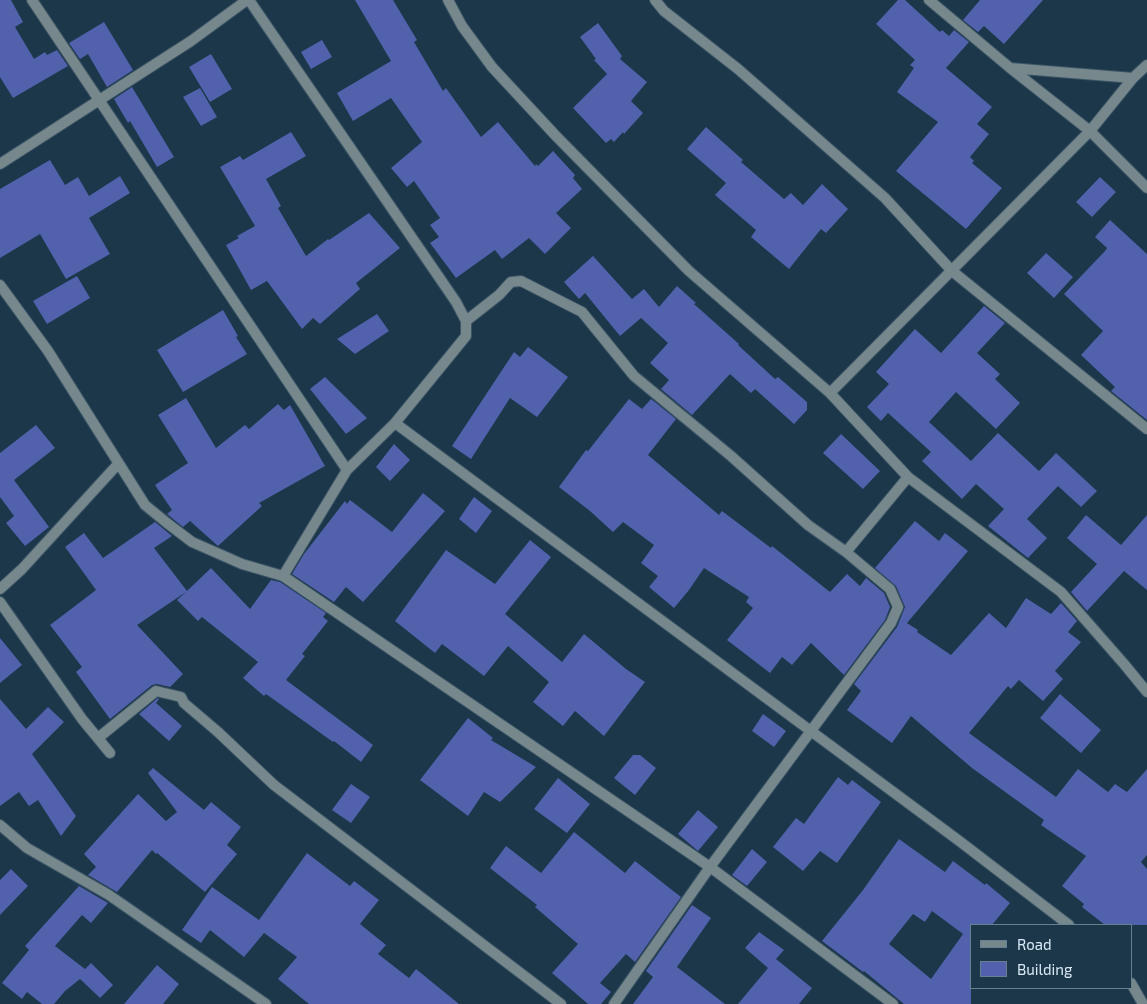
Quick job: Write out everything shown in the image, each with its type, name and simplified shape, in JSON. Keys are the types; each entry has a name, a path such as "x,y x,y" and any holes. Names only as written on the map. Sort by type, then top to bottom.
{"street":[{"path":"32,0 347,470"},
{"path":"0,164 98,99 191,41 248,0 456,302 466,321 466,336 395,423 347,470 282,576"},
{"path":"448,0 462,26 492,67 556,136 689,271 830,393 908,477 1061,592 1147,692"},
{"path":"655,0 664,11 738,69 885,198 952,270 1147,429"},
{"path":"929,0 1009,68 1090,131 1147,188"},
{"path":"830,393 1090,131 1133,78 1147,65"},
{"path":"1009,68 1133,78"},
{"path":"466,321 511,282 521,281 582,312 634,376 731,456 808,525 846,552 890,589 898,607 891,623 710,867 614,1004"},
{"path":"0,285 48,351 145,505 192,542 242,564 282,576 710,867 893,1004"},
{"path":"395,423 1068,924"},
{"path":"0,588 22,569 118,464"},
{"path":"846,552 908,477"},
{"path":"0,602 82,719 110,753"},
{"path":"98,738 156,691 182,697 184,703 274,785 561,1004"},
{"path":"0,825 27,848 109,895 266,1004"},
{"path":"1132,985 1143,1004"}],"building":[{"path":"0,0 11,0 23,22 15,27 34,59 45,52 47,55 57,50 68,66 13,98 0,77"},
{"path":"355,0 393,0 417,40 414,42 443,91 446,88 481,137 498,122 535,166 536,164 538,166 553,151 575,175 573,178 582,189 556,213 571,228 545,254 529,238 502,259 495,250 456,278 430,243 439,237 430,225 440,218 414,181 407,187 391,168 422,142 391,98 353,121 337,93 391,61"},
{"path":"898,0 905,0 940,32 942,30 949,36 954,30 969,42 946,68 992,107 977,124 989,134 970,157 974,161 972,163 1002,188 966,229 896,171 938,122 897,92 914,68 910,65 915,60 876,24"},
{"path":"980,0 1043,0 1004,44 984,26 978,32 963,20"},
{"path":"104,22 133,70 107,87 88,54 80,59 69,43"},
{"path":"598,23 622,56 620,59 647,82 631,101 643,113 624,134 623,132 614,142 611,139 606,143 573,108 607,74 594,60 596,59 580,37"},
{"path":"322,40 332,57 311,69 301,52"},
{"path":"211,54 232,89 210,102 189,67"},
{"path":"132,87 174,157 157,167 130,121 128,123 114,99"},
{"path":"200,88 217,117 201,126 183,97"},
{"path":"706,127 743,160 741,162 784,199 791,193 803,205 822,184 848,209 826,233 821,229 789,269 751,237 756,230 715,195 726,183 687,149"},
{"path":"291,132 306,156 266,179 281,206 278,208 306,256 328,239 369,213 400,248 356,283 360,289 320,324 313,318 302,329 267,281 251,290 226,245 255,226 220,167 240,156 243,160"},
{"path":"50,160 65,185 78,177 89,196 120,176 130,193 89,218 110,254 66,279 40,234 0,258 0,189"},
{"path":"1100,177 1116,192 1092,217 1076,202"},
{"path":"1110,220 1147,254 1147,420 1111,391 1115,387 1081,355 1103,331 1064,294 1107,248 1095,237"},
{"path":"1046,253 1073,277 1054,298 1027,273"},
{"path":"593,256 632,299 644,289 659,307 677,286 775,379 778,377 807,402 807,410 794,424 755,389 751,393 730,374 692,415 661,389 669,380 650,363 668,343 641,318 620,336 585,293 579,299 564,282"},
{"path":"77,276 90,298 47,324 33,301"},
{"path":"984,306 1005,323 977,353 1000,374 995,379 1020,403 996,429 956,392 929,422 971,461 998,433 1039,471 1056,453 1097,491 1081,507 1058,486 1027,519 1047,538 1028,558 988,526 1004,509 976,484 962,499 922,461 931,452 888,413 881,421 867,407 889,384 876,372 915,329 941,353"},
{"path":"223,310 238,336 236,337 247,354 183,392 157,350"},
{"path":"377,314 389,331 355,354 337,339"},
{"path":"528,347 568,377 537,417 510,398 471,459 452,446 514,352 520,357"},
{"path":"325,377 367,418 346,434 310,389"},
{"path":"186,398 216,448 245,425 249,429 278,404 284,410 290,405 325,466 259,503 262,506 218,546 190,521 183,527 167,514 172,510 155,485 188,463 158,415"},
{"path":"629,399 642,409 651,399 676,419 648,455 719,515 722,511 771,548 772,546 830,592 847,574 860,586 866,578 884,593 890,607 885,620 844,675 811,643 792,665 782,657 770,673 727,640 753,608 746,602 749,597 704,568 674,608 649,587 658,576 641,563 654,545 623,522 613,532 559,487 586,450 588,451"},
{"path":"36,425 55,448 14,480 49,527 25,546 6,523 14,516 0,497 0,453"},
{"path":"841,434 880,471 863,489 823,453"},
{"path":"394,444 410,460 390,481 376,467"},
{"path":"423,493 445,511 363,602 346,587 334,602 292,574 304,554 345,501 347,504 350,500 392,532"},
{"path":"474,497 492,511 476,533 459,519"},
{"path":"1086,515 1121,545 1147,515 1147,590 1124,571 1087,611 1071,592 1097,564 1067,538"},
{"path":"915,521 939,541 945,533 968,551 907,623 951,655 989,613 1006,628 1026,598 1051,614 1061,603 1077,621 1068,632 1081,642 1055,671 1063,679 1043,701 1019,680 1011,689 1008,686 969,733 1056,797 1078,769 1108,792 1115,784 1127,792 1147,769 1147,855 1141,862 1147,869 1147,925 1104,924 1082,907 1084,904 1062,886 1086,856 1041,825 1044,820 972,768 911,716 892,743 847,710 861,691 854,684 897,627 905,607 896,586 875,568"},
{"path":"155,522 172,536 154,548 187,591 211,568 250,609 271,580 280,582 326,613 323,617 328,621 302,654 305,656 286,680 373,745 361,762 266,694 264,696 243,678 258,662 202,617 198,621 177,600 186,592 137,625 183,674 170,687 157,684 152,685 110,719 76,672 82,667 50,625 96,590 65,547 84,533 103,558"},
{"path":"530,540 551,557 505,614 562,662 584,634 626,669 645,682 604,736 575,711 563,726 533,702 549,682 508,646 484,676 442,644 435,653 395,621 446,550 495,584"},
{"path":"0,638 22,665 0,683"},
{"path":"1060,694 1101,730 1081,753 1040,718"},
{"path":"158,698 156,703 182,726 169,741 139,714"},
{"path":"0,699 26,729 48,707 64,722 32,754 76,816 61,836 38,800 29,806 19,792 0,806"},
{"path":"763,714 786,731 774,747 752,731"},
{"path":"468,718 493,738 491,740 536,767 500,802 484,792 468,816 420,780"},
{"path":"633,755 640,755 656,768 635,795 614,778"},
{"path":"153,768 204,810 211,802 241,827 227,845 237,854 205,892 152,850 117,892 88,875 96,867 84,854 138,794 166,821 177,812 148,773"},
{"path":"838,777 848,785 852,780 881,802 837,863 820,851 803,871 773,847 796,818 804,824"},
{"path":"558,778 590,804 567,833 534,809"},
{"path":"351,784 370,797 351,823 332,810"},
{"path":"698,810 718,827 698,851 678,834"},
{"path":"574,832 625,873 635,861 681,897 635,962 626,954 600,983 611,992 601,1004 588,1004 552,973 578,944 535,907 537,905 490,868 506,846 541,873"},
{"path":"899,839 945,872 953,861 985,885 986,883 1010,903 993,924 970,924 971,1004 904,1004 864,971 822,941 863,890","holes":["932,911 963,934 931,979 889,944 913,914 925,922"]},
{"path":"752,849 767,862 747,886 732,875"},
{"path":"307,853 350,886 354,881 379,900 360,924 386,945 378,954 409,978 416,969 459,1004 309,1004 278,979 297,957 264,933 244,957 210,930 201,943 182,930 212,887 259,920"},
{"path":"11,869 28,886 0,915 0,880"},
{"path":"79,886 108,903 91,923 82,915 55,946 85,969 91,963 113,985 100,998 80,979 65,991 54,1004 42,1004 27,992 22,999 2,983 29,950 25,946"},
{"path":"692,905 711,918 677,967 725,1004 633,1004 653,977 646,971"},
{"path":"759,932 784,950 776,959 812,988 799,1004 738,1004 768,968 745,948"},
{"path":"157,965 179,984 163,1004 124,1004"}]}
